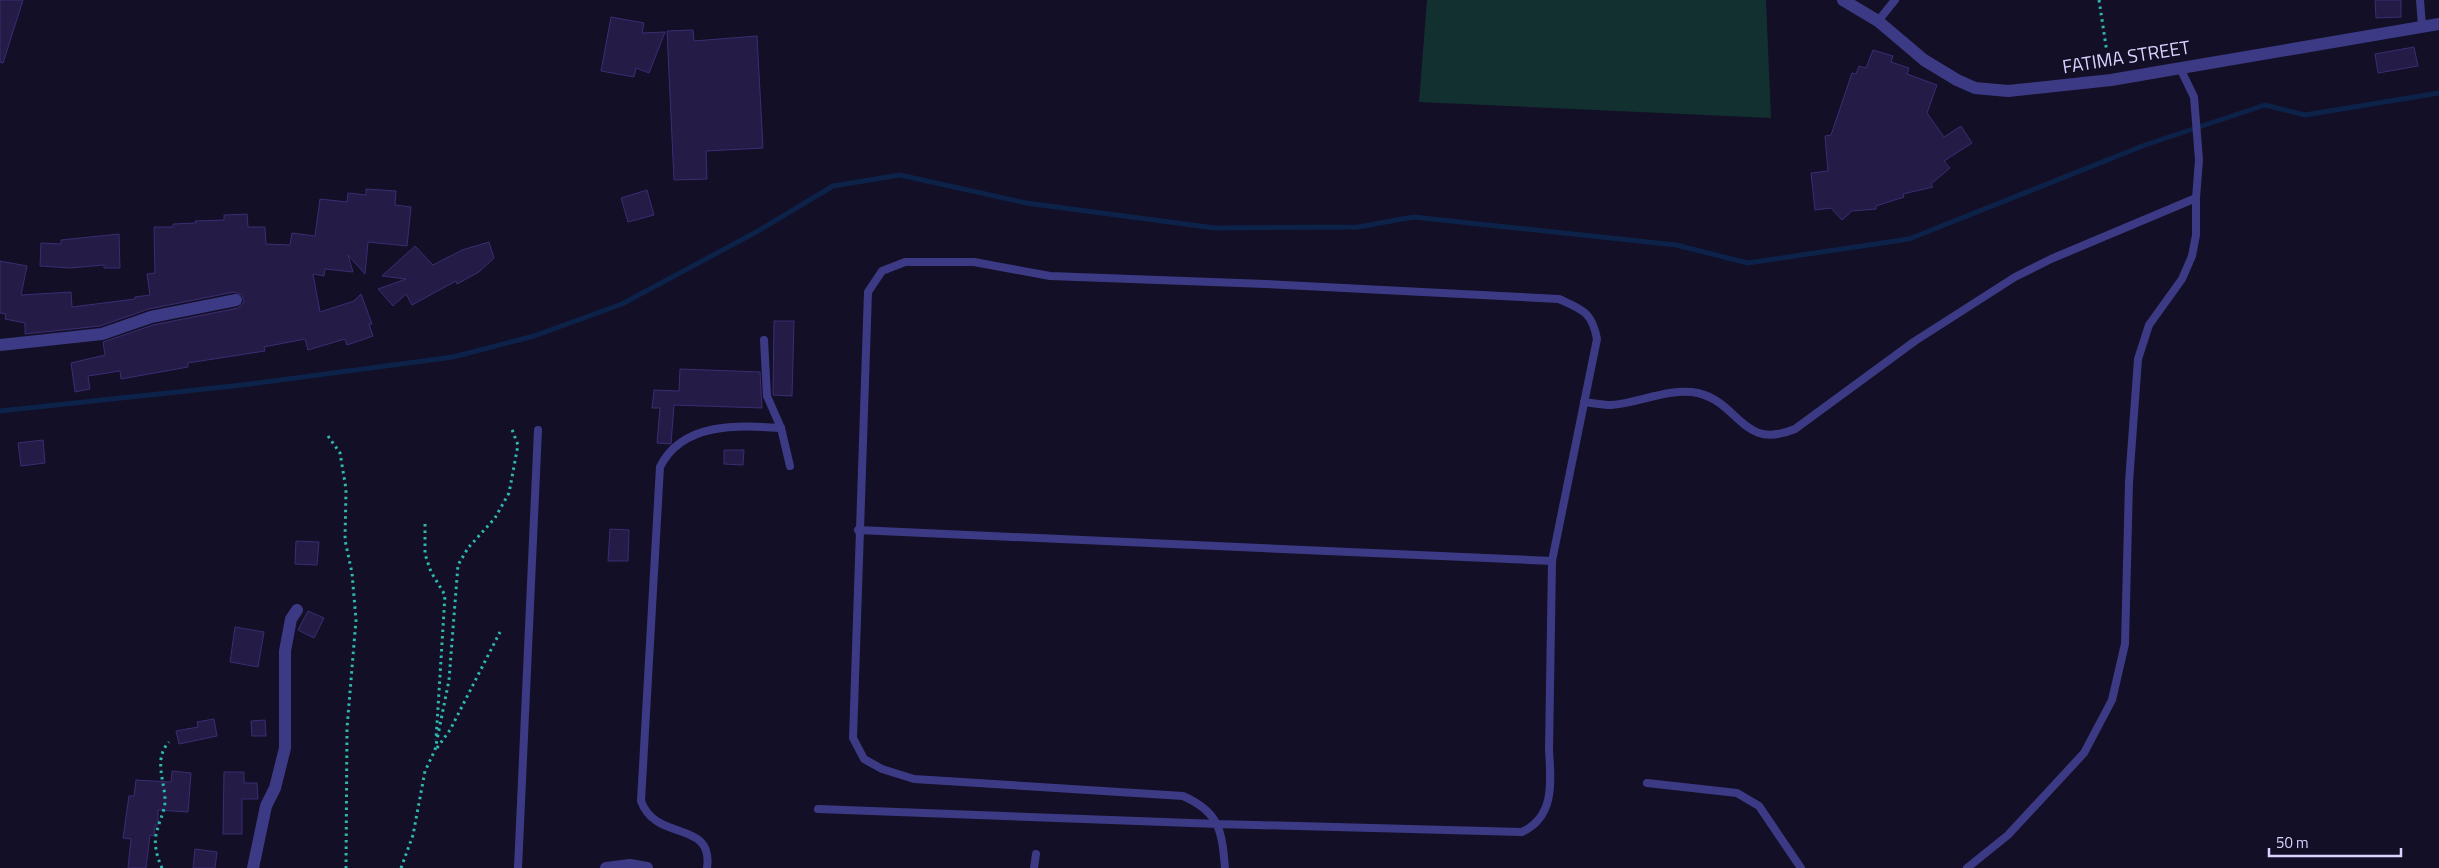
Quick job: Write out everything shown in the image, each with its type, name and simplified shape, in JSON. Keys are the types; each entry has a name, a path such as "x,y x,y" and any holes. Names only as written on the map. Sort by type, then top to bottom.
{"street":[{"name":"FATIMA STREET","path":"1843,0 1878,21 1924,60 1975,88 2008,91 2111,80 2439,24"},
{"path":"0,345 102,334 151,317 236,300"},
{"path":"253,868 266,806 275,788 285,748 284,651 292,619 297,610"},
{"path":"606,868 630,865 648,868"}],"lane":[{"path":"1878,21 1895,0"},
{"path":"2420,0 2422,26"},
{"path":"1967,868 2008,835 2084,753 2112,700 2125,644 2130,464 2138,359 2149,325 2182,279 2192,256 2196,235 2199,160 2194,97 2180,68"},
{"path":"1584,402 1610,405 1682,392 1699,394 1714,401 1760,435 1778,436 1795,429 1916,341 2015,277 2051,259 2196,198"},
{"path":"818,809 1218,824 1522,832 1534,827 1543,817 1548,804 1551,779 1549,750 1552,561 1597,339 1594,322 1580,308 1559,299 1266,284 1050,276 974,262 906,262 882,271 868,292 858,530 853,738 864,759 882,768 914,779 1183,796 1201,804 1218,824 1223,841 1225,868"},
{"path":"764,340 767,396 781,428 790,466"},
{"path":"707,868 709,857 706,846 702,842 654,821 645,812 641,801 660,467 666,455 676,446 706,431 742,425 781,428"},
{"path":"518,868 538,430"},
{"path":"858,530 1552,561"},
{"path":"1647,783 1737,793 1759,806 1801,868"},
{"path":"1034,868 1036,854"}],"path":[{"path":"2099,0 2110,72"},
{"path":"435,750 449,680 458,565 468,548 495,518 509,493 518,445 511,427"},
{"path":"328,436 340,453 346,488 345,540 352,573 356,620 347,728 346,868"},
{"path":"425,524 425,554 431,572 445,595 435,750"},
{"path":"401,868 413,834 425,772 435,750 450,730 500,632"},
{"path":"162,868 156,856 156,833 165,803 160,770 164,747 169,742"}],"green space":[{"path":"1427,0 1766,0 1771,118 1419,102"}],"building":[{"path":"0,0 23,0 3,63 0,62"},
{"path":"2375,0 2401,0 2401,17 2376,18"},
{"path":"611,17 644,23 642,33 665,32 649,73 636,68 634,77 601,71"},
{"path":"693,30 694,41 757,36 763,148 706,151 707,179 674,180 667,31"},
{"path":"2414,47 2418,66 2378,73 2375,54"},
{"path":"1873,50 1893,56 1891,62 1909,68 1907,74 1937,85 1927,113 1944,137 1961,126 1972,143 1944,161 1950,168 1931,184 1933,187 1903,194 1904,197 1876,206 1876,209 1852,211 1842,220 1831,208 1815,210 1811,173 1828,171 1825,136 1831,135 1852,73 1856,74 1859,66 1866,68"},
{"path":"366,189 396,191 395,205 411,207 407,246 368,242 365,274 348,255 353,272 325,269 324,276 313,274 320,312 354,301 361,294 372,324 369,324 373,336 347,345 345,339 308,350 305,339 264,347 265,351 188,363 188,367 121,379 120,371 88,376 90,389 75,392 71,363 105,355 103,342 153,325 238,308 244,302 242,295 234,292 149,309 100,326 25,334 25,323 5,319 6,314 0,313 0,261 27,266 21,295 71,292 72,307 135,299 135,297 150,295 147,274 155,273 154,227 173,227 173,224 196,223 195,221 224,220 224,215 247,214 248,227 265,227 266,244 290,245 292,233 315,236 320,199 347,202 348,193 366,195"},
{"path":"647,190 654,215 628,222 621,198"},
{"path":"119,234 120,268 104,268 104,265 70,268 40,266 41,243 61,244 61,240"},
{"path":"489,242 494,258 479,272 457,284 456,281 412,305 406,294 393,306 378,289 406,279 382,276 415,246 433,265 462,250"},
{"path":"774,321 794,321 792,396 773,395"},
{"path":"680,369 760,372 762,408 674,405 671,444 657,443 660,408 652,408 654,390 679,391"},
{"path":"43,440 45,463 21,466 18,443"},
{"path":"724,450 744,450 743,465 724,464"},
{"path":"610,529 629,530 628,561 608,561"},
{"path":"296,541 319,542 317,565 295,564"},
{"path":"308,611 324,618 314,638 298,630"},
{"path":"235,627 264,632 258,667 230,662"},
{"path":"214,719 217,736 179,744 176,731 198,727 197,722"},
{"path":"265,720 266,736 252,736 251,721"},
{"path":"172,771 191,773 188,812 158,810 158,825 155,825 154,836 150,835 146,868 128,868 131,839 123,838 129,796 134,796 136,780 171,782"},
{"path":"224,772 244,772 244,783 257,783 258,799 242,799 242,834 223,834"},
{"path":"195,849 217,852 215,868 193,868"}],"waterway":[{"path":"0,411 242,385 453,357 534,336 622,304 758,231 833,186 900,175 1026,203 1215,228 1358,227 1413,217 1676,245 1748,263 1909,239 2145,145 2265,105 2305,115 2439,93"}]}
